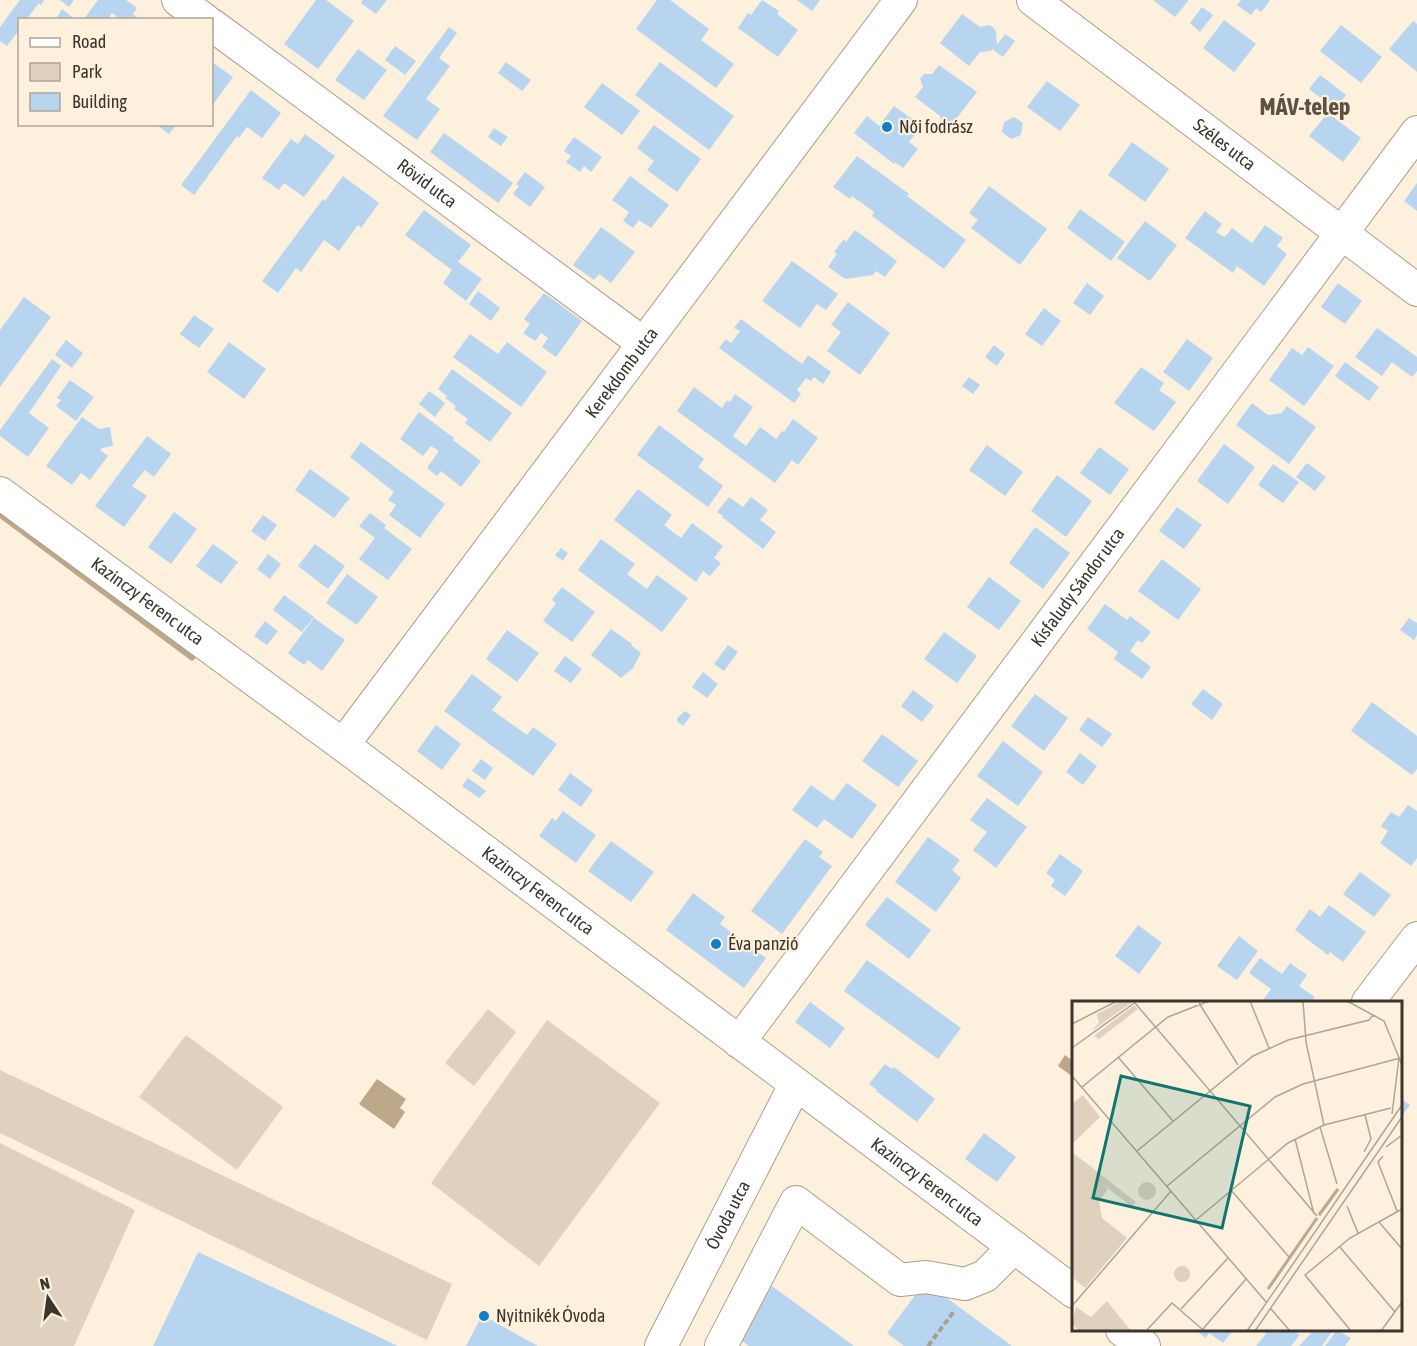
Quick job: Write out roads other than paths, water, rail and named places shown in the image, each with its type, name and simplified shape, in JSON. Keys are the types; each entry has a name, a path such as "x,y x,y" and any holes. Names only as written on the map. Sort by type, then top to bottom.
{"street":[{"path":"178,0 202,18"},
{"name":"Kerekdomb utca","path":"343,745 901,0"},
{"name":"Széles utca","path":"1033,0 1417,290"},
{"name":"Rövid utca","path":"213,26 643,343"},
{"name":"Kisfaludy Sándor utca","path":"739,1042 1417,132"},
{"name":"Kazinczy Ferenc utca","path":"0,493 343,745 1072,1290"},
{"path":"1369,1001 1417,938"},
{"name":"Óvoda utca","path":"661,1346 795,1085"},
{"path":"721,1346 796,1202 900,1280 926,1278 965,1284 986,1276 1014,1247"}],"waterway":[{"path":"0,514 192,657"}],"place":[{"name":"Női fodrász","path":"887,127"},
{"name":"Éva panzió","path":"716,944"},
{"name":"Nyitnikék Óvoda","path":"484,1316"}],"district":[{"name":"MÁV-telep","path":"1305,107"}]}
